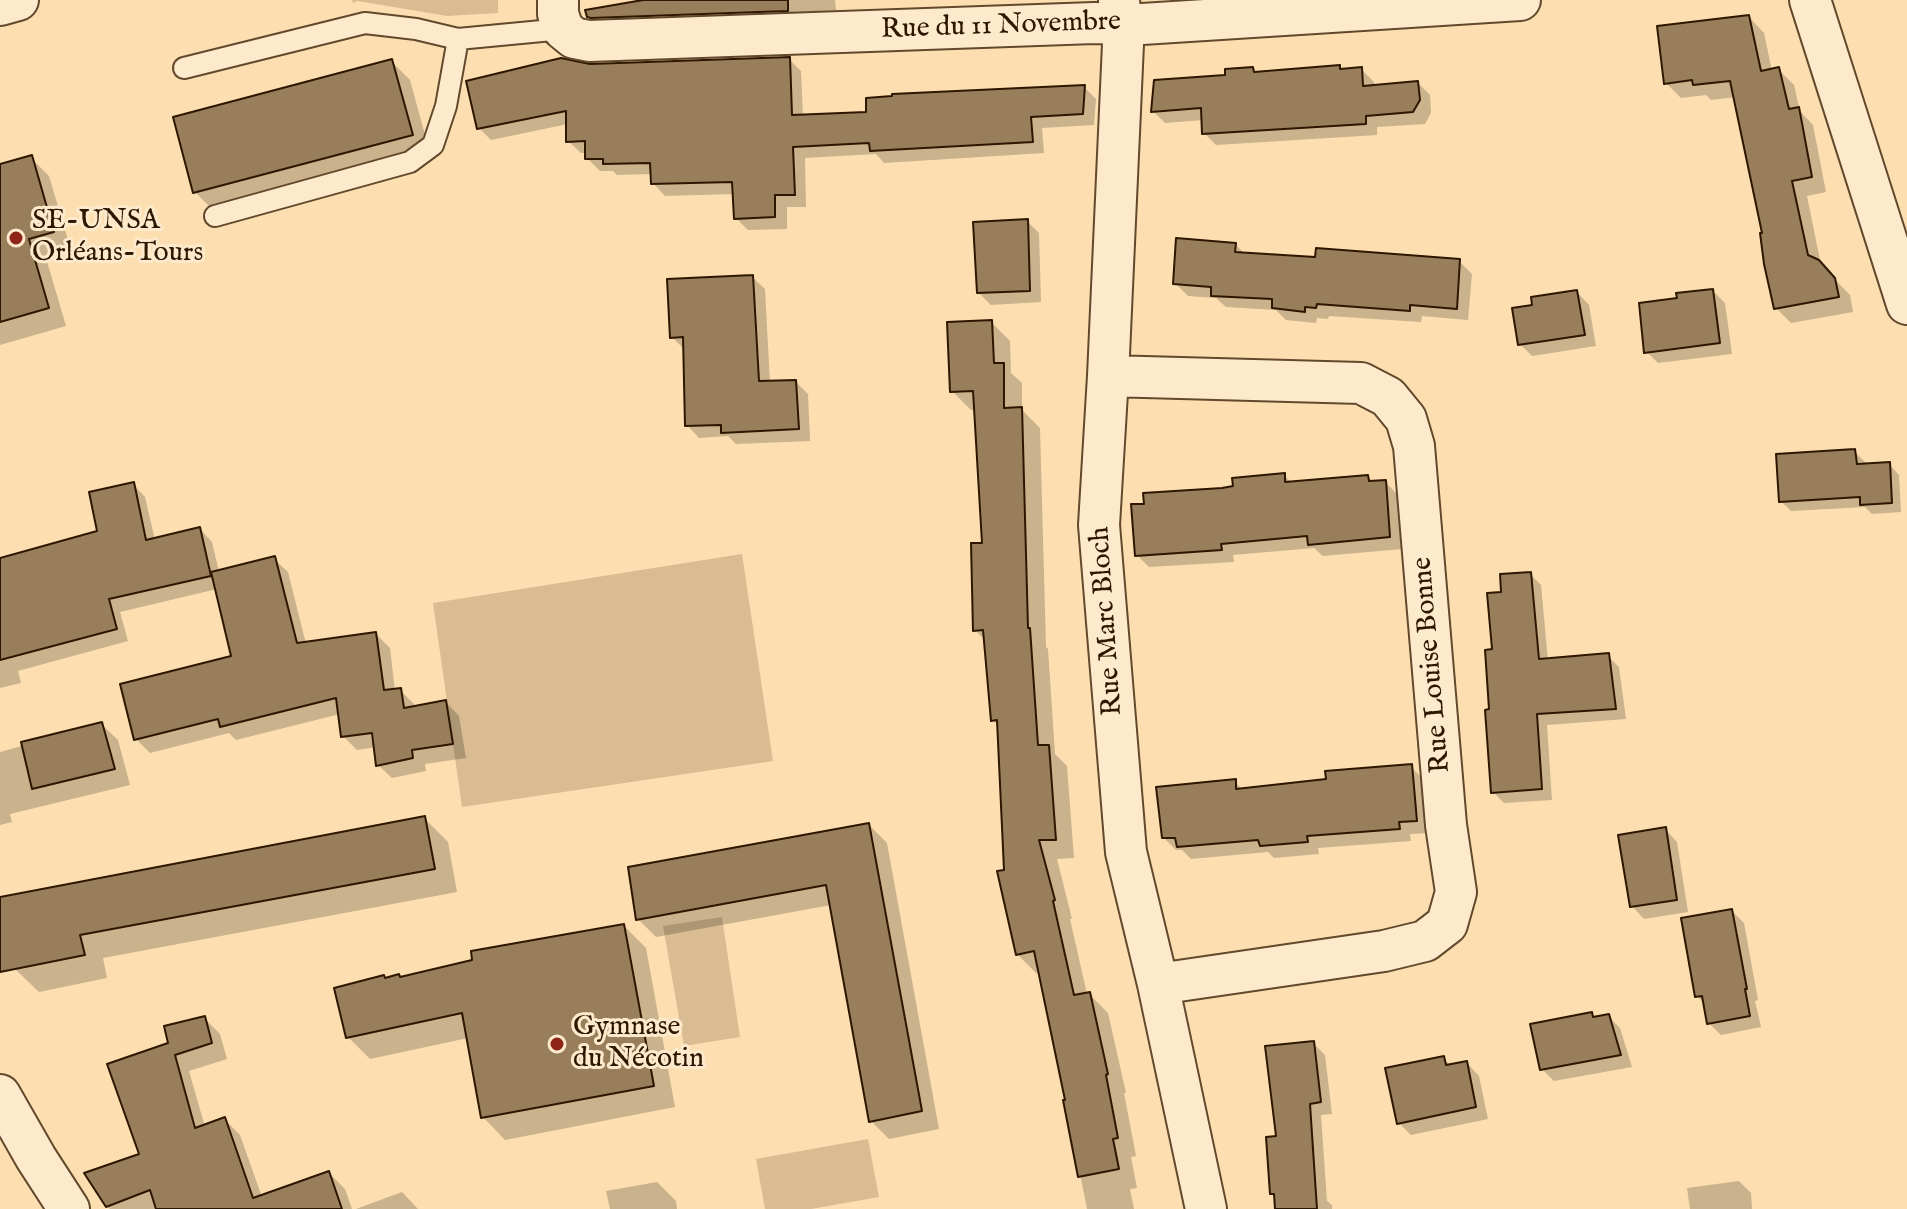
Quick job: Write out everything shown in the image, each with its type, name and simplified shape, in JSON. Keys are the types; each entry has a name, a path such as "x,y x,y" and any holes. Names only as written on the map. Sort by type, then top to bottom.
{"street":[{"path":"0,5 18,0"},
{"name":"Rue du 11 Novembre","path":"561,14 574,38 589,41 1063,24 1121,12 1170,22 1520,0"},
{"path":"1810,0 1907,304"},
{"name":"Rue Marc Bloch","path":"1121,12 1123,60 1099,525 1126,852 1206,1209"},
{"name":"Rue Louise Bonne","path":"1108,376 1361,383 1388,397 1406,419 1414,446 1446,825 1456,892 1447,924 1425,941 1384,951 1158,984"},
{"path":"0,1095 69,1209"}],"lane":[{"path":"184,68 365,23 416,29 458,39 561,14"},
{"path":"215,216 410,162 433,145 446,106 458,39"}],"shaded area":[{"path":"352,0 498,0 498,13 447,16 358,1 353,3"},
{"path":"742,554 773,761 462,807 433,603"},
{"path":"722,917 740,1037 684,1046 663,926"},
{"path":"868,1139 879,1197 811,1209 765,1209 756,1159"}],"building":[{"path":"643,0 788,0 788,11 591,18 587,17 585,10"},
{"path":"1749,15 1761,71 1779,67 1789,109 1799,107 1812,177 1792,181 1808,255 1819,260 1835,278 1839,297 1774,309 1764,264 1762,233 1730,81 1693,85 1692,80 1664,84 1657,26"},
{"path":"790,57 792,115 866,112 866,98 892,94 1085,85 1083,114 1031,117 1033,142 870,151 869,143 793,147 795,195 775,195 775,217 734,219 732,182 651,184 650,163 603,164 603,159 585,159 585,141 566,142 566,111 477,129 466,81 561,58 590,64"},
{"path":"392,59 413,135 193,193 173,117"},
{"path":"1340,65 1340,69 1362,67 1363,86 1418,81 1420,100 1413,112 1366,116 1366,124 1202,134 1201,108 1151,112 1154,80 1225,75 1225,69 1253,67 1254,72"},
{"name":"SE-UNSA Orléans-Tours","path":"32,155 54,232 29,239 49,308 0,322 0,164"},
{"path":"1028,219 1030,291 977,293 973,222"},
{"path":"1176,238 1236,243 1235,252 1315,257 1316,248 1460,259 1457,309 1410,305 1410,311 1317,304 1316,308 1305,307 1305,312 1272,308 1272,299 1211,296 1211,287 1173,284"},
{"path":"753,275 759,381 796,380 799,429 721,433 721,425 685,426 683,337 670,338 667,279"},
{"path":"1713,289 1720,343 1644,353 1639,303 1677,298 1676,293"},
{"path":"1577,290 1585,335 1518,345 1512,308 1532,305 1531,297"},
{"path":"992,320 994,363 1004,363 1004,408 1022,407 1028,628 1038,745 1049,745 1056,840 1039,840 1074,995 1090,992 1118,1138 1113,1139 1119,1169 1078,1177 1034,951 1016,955 997,871 1004,870 997,720 991,721 983,630 973,631 971,543 982,543 973,391 950,392 947,322"},
{"path":"1855,449 1857,464 1890,462 1892,503 1860,505 1860,497 1779,502 1776,454"},
{"path":"1285,473 1285,482 1368,475 1369,481 1386,480 1390,537 1308,545 1307,536 1221,544 1222,550 1135,556 1131,504 1144,504 1143,493 1222,488 1233,486 1232,478"},
{"path":"134,482 146,540 200,527 211,576 109,599 117,629 0,660 0,558 97,531 89,492"},
{"path":"275,556 297,643 376,632 384,690 401,688 404,708 446,700 453,744 412,750 413,758 376,766 372,733 341,737 336,698 220,727 218,719 134,740 120,684 231,656 211,572"},
{"path":"1531,572 1539,659 1609,653 1616,709 1537,714 1542,789 1491,793 1485,710 1489,709 1485,650 1492,649 1487,593 1501,592 1500,574"},
{"path":"102,722 115,769 32,789 21,742"},
{"path":"1412,764 1417,821 1399,822 1400,829 1307,836 1308,842 1260,846 1258,840 1177,847 1175,838 1162,838 1156,787 1236,779 1236,789 1326,779 1325,771"},
{"path":"425,816 435,869 80,935 85,955 0,972 0,897"},
{"path":"869,823 922,1111 869,1122 826,885 636,920 628,867"},
{"path":"1666,827 1677,900 1630,907 1618,835"},
{"path":"1732,909 1750,1016 1707,1024 1702,996 1695,997 1681,918"},
{"name":"Gymnase du Nécotin","path":"624,924 654,1086 481,1118 462,1013 346,1038 334,988 384,975 385,978 399,974 400,977 472,960 471,951"},
{"path":"1592,1012 1593,1017 1609,1014 1621,1055 1540,1070 1530,1024"},
{"path":"205,1016 212,1043 175,1055 195,1128 225,1117 253,1198 329,1171 342,1209 156,1209 150,1190 106,1207 84,1173 139,1154 107,1064 168,1043 164,1026"},
{"path":"1314,1041 1321,1102 1310,1104 1317,1209 1275,1209 1274,1194 1270,1194 1266,1137 1276,1136 1265,1046"},
{"path":"1444,1056 1446,1065 1467,1061 1476,1107 1397,1124 1385,1068"}],"place":[{"name":"SE-UNSA Orléans-Tours","path":"16,238"},
{"name":"Gymnase du Nécotin","path":"557,1044"}]}
